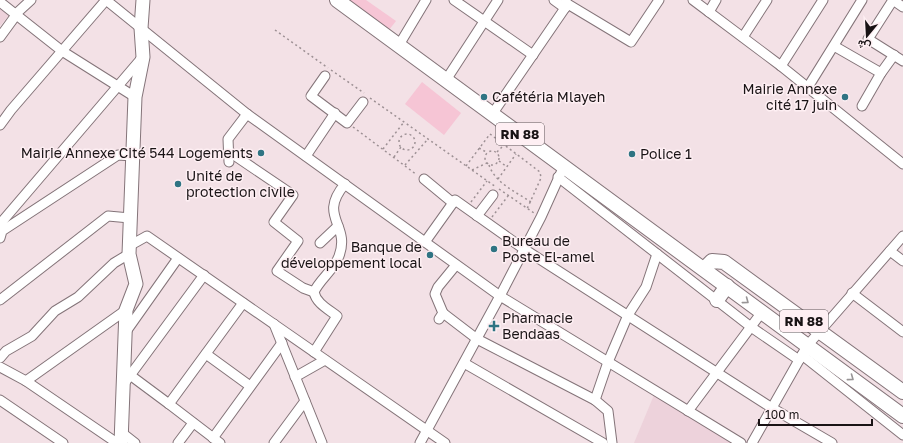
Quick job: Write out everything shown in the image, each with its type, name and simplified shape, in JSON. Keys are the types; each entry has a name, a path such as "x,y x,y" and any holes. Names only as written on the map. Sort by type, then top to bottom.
{"main road":[{"path":"120,439 127,380 125,333 126,310 136,284 129,250 135,97 144,57 141,28 143,0"},
{"name":"RN 88","path":"337,0 492,113 561,172 619,215 704,269 712,261 724,262 903,392"},
{"path":"704,269 762,312 802,354 867,398 902,413"},
{"path":"717,300 727,286"}],"street":[{"path":"0,38 16,15 31,0"},
{"path":"0,125 11,110 106,0 247,114 500,296 741,443"},
{"path":"399,45 426,0"},
{"path":"454,0 533,55"},
{"path":"446,80 498,0"},
{"path":"554,0 566,3 631,42 659,0"},
{"path":"693,0 808,87 903,164"},
{"path":"709,12 716,0"},
{"path":"743,37 767,0"},
{"path":"781,66 823,0"},
{"path":"808,87 862,0"},
{"path":"903,7 893,0 868,39 903,61"},
{"path":"0,2 62,51 135,97"},
{"path":"492,113 533,55 566,3"},
{"path":"834,46 881,74"},
{"path":"862,106 894,55"},
{"path":"0,224 144,57"},
{"path":"325,76 311,95 347,123 363,102"},
{"path":"306,156 335,113"},
{"path":"229,162 228,139 247,114"},
{"path":"228,150 293,195 274,222 298,241 276,272 303,288 314,292"},
{"path":"0,238 2,231 118,156 132,156"},
{"path":"420,443 428,431 500,296 541,217 561,172"},
{"path":"424,179 453,203"},
{"path":"314,292 339,257 342,234 332,208 333,201 345,184"},
{"path":"477,216 493,195"},
{"path":"425,242 455,200 524,249 718,372 818,439 832,443"},
{"path":"619,215 657,254 751,327 802,354"},
{"path":"0,300 108,216 130,218"},
{"path":"320,243 338,226"},
{"path":"0,358 6,351 32,336 55,311 78,297 129,250 147,236 445,443"},
{"path":"752,443 802,354 819,331 903,236"},
{"path":"890,251 903,261"},
{"path":"595,400 608,362 628,315 646,287 657,254"},
{"path":"125,333 178,258"},
{"path":"456,265 438,287 435,294 441,316 477,339 595,400 608,411 612,443"},
{"path":"204,275 127,380 169,404 216,440 250,386 282,343"},
{"path":"314,292 315,297 321,304 337,316 314,352"},
{"path":"852,293 903,332"},
{"path":"169,404 243,303"},
{"path":"26,381 126,310"},
{"path":"688,411 762,312"},
{"path":"274,324 322,443"},
{"path":"206,354 250,386"},
{"path":"295,377 325,360"},
{"path":"464,363 603,443"},
{"path":"0,367 26,381 120,439 135,443"},
{"path":"867,398 891,426 903,435"},
{"path":"0,400 63,443"},
{"path":"274,443 305,401"},
{"path":"891,426 902,413"},
{"path":"178,443 193,423"}],"path":[{"path":"275,30 508,196 541,217"},
{"path":"383,149 404,122"},
{"path":"347,123 424,179"},
{"path":"411,135 415,130"},
{"path":"394,134 400,137"},
{"path":"400,137 404,134 411,135"},
{"path":"466,166 490,134 540,172 541,178 527,209"},
{"path":"411,135 414,140 413,147"},
{"path":"400,137 399,142 401,147 408,150 413,147"},
{"path":"405,165 428,138"},
{"path":"497,153 504,145"},
{"path":"394,157 401,147"},
{"path":"413,147 417,151"},
{"path":"479,148 487,153"},
{"path":"497,153 491,151 484,157 491,170 498,179 530,202"},
{"path":"497,153 499,160 507,167"},
{"path":"498,179 516,154"},
{"path":"489,165 496,164 499,160"},
{"path":"472,170 487,163"},
{"path":"467,208 487,181"},
{"path":"487,223 508,196"}],"shaded area":[{"path":"344,0 366,0 396,21 389,30"},
{"path":"0,8 9,15 0,26"},
{"path":"422,82 461,113 444,135 405,104"},
{"path":"654,395 732,443 634,443"}],"place":[{"name":"Cafétéria Mlayeh","path":"484,97"},
{"name":"Mairie Annexe cité 17 juin","path":"845,97"},
{"name":"Mairie Annexe Cité 544 Logements","path":"261,153"},
{"name":"Police 1","path":"632,154"},
{"name":"Unité de protection civile","path":"178,184"},
{"name":"Bureau de Poste El-amel","path":"494,249"},
{"name":"Banque de développement local","path":"430,255"},
{"name":"Pharmacie Bendaas","path":"494,326"}]}
